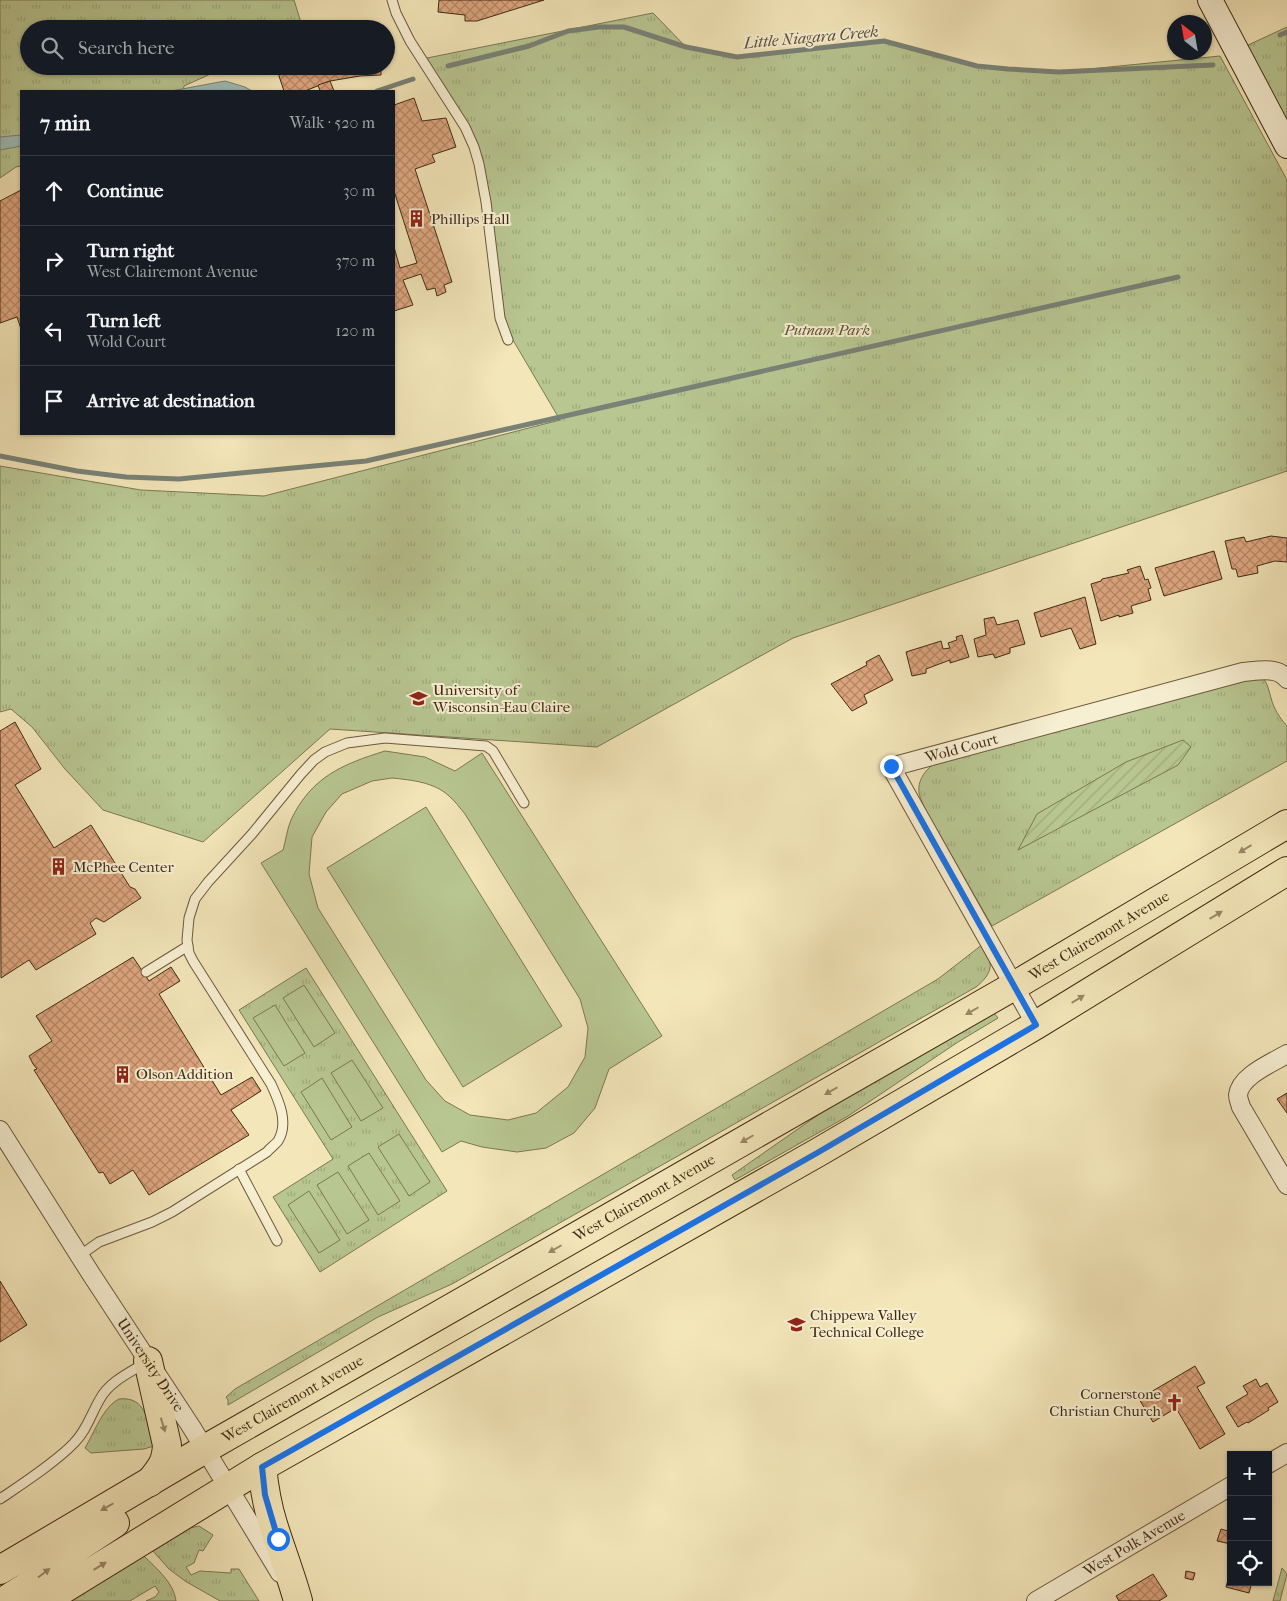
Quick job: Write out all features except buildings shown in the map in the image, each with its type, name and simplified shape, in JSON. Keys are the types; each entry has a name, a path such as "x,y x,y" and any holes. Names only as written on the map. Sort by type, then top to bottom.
{"main road":[{"path":"1210,0 1287,146"},
{"name":"West Clairemont Avenue","path":"0,1570 205,1450 1014,986 1287,824"},
{"path":"44,1601 262,1467 817,1153 1036,1025 1287,871"},
{"path":"148,1361 167,1445 163,1465 149,1483"},
{"path":"4,1601 101,1532 197,1475 205,1450"},
{"path":"262,1467 265,1495 292,1576 298,1601"}],"street":[{"name":"Wold Court","path":"1036,1025 891,766 1243,672 1268,670 1283,674 1287,679"},
{"path":"1287,1054 1247,1078 1240,1087 1238,1096 1241,1107 1287,1185"},
{"name":"University Drive","path":"0,1130 205,1450 298,1601"},
{"path":"1272,1462 1287,1453"},
{"name":"West Polk Avenue","path":"1036,1601 1227,1488"}],"lane":[{"path":"392,0 396,13 410,41 465,127 474,147 486,202 500,318 508,340"},
{"path":"79,1256 99,1242 152,1222 172,1212 267,1152 278,1141 283,1120 281,1108 271,1084 189,953 187,940 189,918 195,899 208,882 252,834 314,760 325,752 347,743 385,738 486,746 492,751 524,802"},
{"path":"146,972 188,946"},
{"path":"239,1169 277,1241"},
{"path":"0,1499 46,1466 75,1442 88,1424 100,1398 108,1388 148,1361"}],"green space":[{"path":"0,0 294,0 300,20 20,20 20,75 208,75 184,86 183,90 20,90 20,166 0,178"},
{"name":"Putnam Park","path":"653,13 686,47 737,57 884,41 977,66 1059,72 1180,60 1212,60 1212,57 1220,56 1287,180 1287,471 793,638 597,747 330,729 203,842 103,810 65,769 32,727 11,709 0,712 0,466 141,490 264,496 560,420 500,318 474,147 422,59"},
{"path":"1287,27 1287,124 1246,46"},
{"path":"1257,677 1264,679 1275,709 1287,726 1287,761 992,926 921,799 919,793 920,782 932,765 940,759"},
{"path":"1183,740 1191,747 1178,765 1018,850 1037,814 1126,762"},
{"path":"385,751 425,757 455,771 482,753 662,1036 609,1069 595,1108 574,1133 546,1148 517,1152 482,1147 461,1141 442,1152 261,863 283,850 291,820 299,805 318,783 342,767","holes":["392,778 422,783 443,791 465,814 580,999 588,1028 585,1057 568,1087 536,1113 508,1120 470,1115 445,1101 426,1080 318,908 309,874 312,837 326,812 342,794 372,781"]},
{"path":"426,807 562,1026 463,1087 327,868"},
{"path":"983,944 989,957 990,968 989,973 976,987 452,1284 378,1317 228,1405 226,1397 235,1389 938,979"},
{"path":"306,968 447,1191 320,1272 273,1197 333,1159 239,1010"},
{"path":"304,985 335,1033 314,1047 283,998"},
{"path":"275,1005 305,1053 284,1066 253,1018"},
{"path":"994,1013 998,1018 958,1042 848,1116 735,1180 732,1175 828,1108"},
{"path":"352,1060 383,1108 361,1121 331,1073"},
{"path":"322,1078 352,1127 331,1140 301,1092"},
{"path":"399,1134 430,1182 409,1196 378,1147"},
{"path":"369,1153 400,1201 378,1215 348,1166"},
{"path":"338,1172 369,1220 347,1234 317,1185"},
{"path":"309,1191 340,1240 319,1253 288,1205"},
{"path":"119,1399 128,1399 141,1406 155,1443 154,1446 144,1449 91,1453 85,1448 99,1421 108,1408"},
{"path":"199,1526 213,1535 203,1551 199,1550 194,1563 186,1567 191,1575 200,1571 231,1573 231,1569 239,1569 259,1601 220,1601 185,1581 169,1569 153,1551 190,1528"},
{"path":"144,1556 168,1582 175,1594 176,1601 146,1601 155,1597 159,1592 155,1586 130,1601 67,1601"},
{"path":"1282,1568 1287,1574 1280,1601 1273,1601"}],"water":[{"path":"225,81 250,90 176,90"},
{"path":"20,135 20,146 0,150 0,137"}],"waterway":[{"name":"Little Niagara Creek","path":"448,66 529,46 568,31 599,27 624,27 686,47 737,57 884,41 977,66 1008,69 1059,72 1213,65"},
{"name":"Little Niagara Creek","path":"1280,35 1287,32"},
{"name":"Little Niagara Creek","path":"380,90 413,79"},
{"path":"0,456 77,471 126,477 179,479 366,461 1178,277"}],"place":[{"name":"Phillips Hall","path":"417,219"},
{"name":"University of Wisconsin-Eau Claire","path":"419,699"},
{"name":"McPhee Center","path":"59,867"},
{"name":"Olson Addition","path":"122,1074"},
{"name":"Chippewa Valley Technical College","path":"796,1324"},
{"name":"Cornerstone Christian Church","path":"1175,1403"}],"route":[{"path":"278,1539 265,1495 262,1467 817,1153 1036,1025 891,766"}]}
